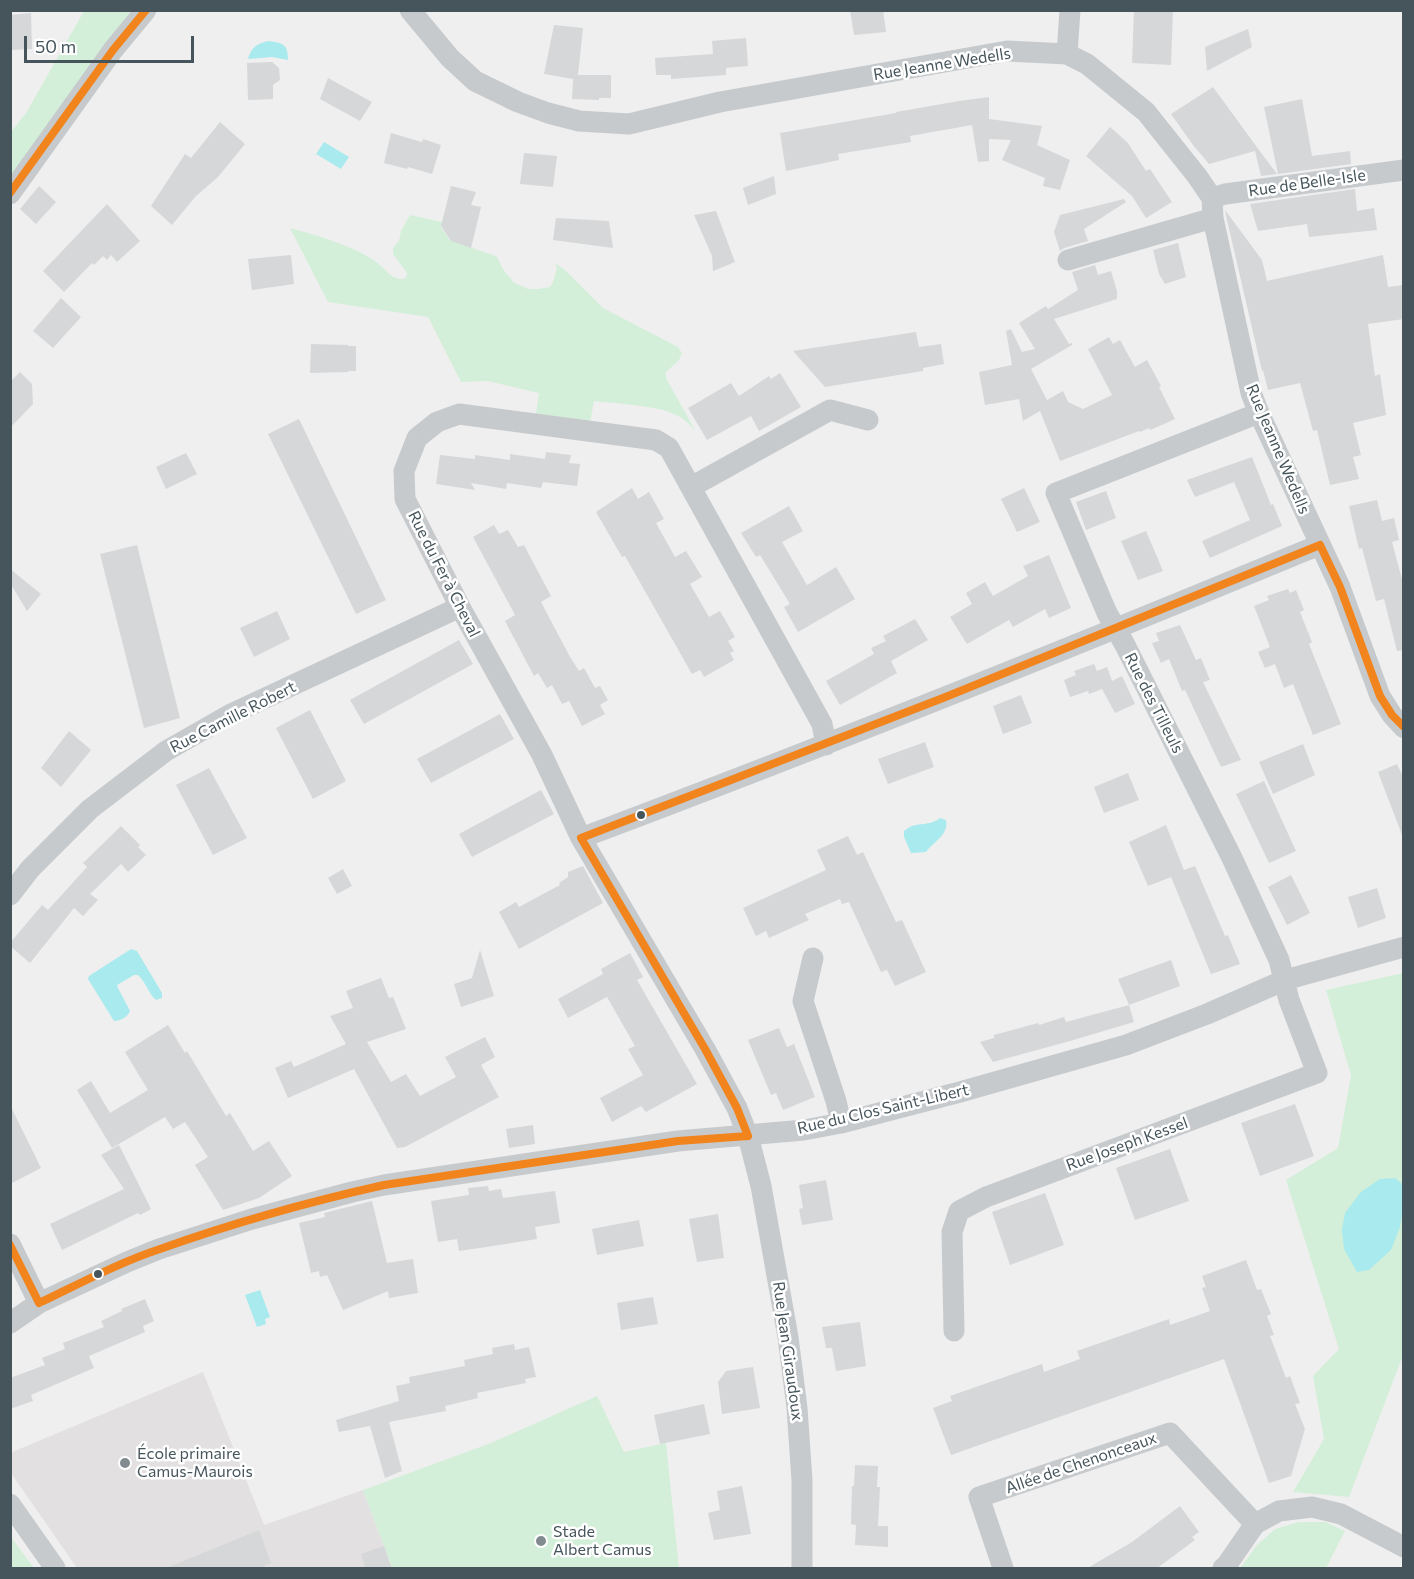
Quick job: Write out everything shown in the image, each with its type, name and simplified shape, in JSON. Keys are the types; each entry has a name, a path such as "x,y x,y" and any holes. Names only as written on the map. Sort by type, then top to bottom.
{"street":[{"path":"10,194 113,50 146,10"},
{"name":"Rue Jeanne Wedells","path":"410,10 450,58 475,81 518,102 579,121 629,124 720,102 1007,51 1067,54 1087,64 1146,112 1197,176 1212,208 1249,386 1259,413 1340,587 1380,696 1404,728"},
{"path":"1067,54 1070,10"},
{"name":"Rue de Belle-Isle","path":"1068,260 1212,208 1225,194 1404,170"},
{"path":"692,487 830,410 868,420"},
{"name":"Rue des Tilleuls","path":"1259,413 1056,493 1107,613 1232,858 1279,960 1285,980"},
{"name":"Rue du Fer à Cheval","path":"748,1136 737,1108 705,1048 581,838 542,755 460,607 405,499 404,471 417,438 437,422 459,414 656,440 669,448 822,724 826,745"},
{"path":"581,838 826,745 1320,545"},
{"name":"Rue Camille Robert","path":"10,895 30,869 90,809 166,751 229,715 460,607"},
{"name":"Rue du Clos Saint-Libert","path":"10,1323 39,1303 128,1262 159,1249 252,1219 384,1185 678,1141 804,1130 841,1123 1126,1045 1285,980 1404,946"},
{"path":"813,958 803,1001 841,1123"},
{"name":"Rue Joseph Kessel","path":"954,1331 952,1232 959,1211 986,1197 1317,1073 1289,1000 1285,980"},
{"name":"Rue Jean Giraudoux","path":"748,1136 761,1186 786,1325 797,1408 802,1480 802,1569"},
{"path":"10,1244 39,1303"},
{"name":"Allée de Chenonceaux","path":"1003,1569 979,1497 1170,1433 1255,1524"},
{"path":"10,1504 55,1569"},
{"path":"1223,1569 1255,1524 1279,1510 1312,1507 1341,1514 1404,1547"}],"shaded area":[{"name":"École primaire Camus-Maurois","path":"203,1372 264,1525 363,1490 392,1568 77,1568 11,1473 10,1453"}],"green space":[{"path":"84,11 132,11 11,179 11,132 26,113"},
{"path":"410,215 442,222 441,227 449,239 496,256 513,282 528,289 550,287 557,268 555,263 603,308 678,347 682,353 679,360 665,373 695,430 682,418 672,413 626,404 594,401 590,423 536,414 539,393 488,381 461,382 428,317 328,302 290,228 323,237 355,250 375,261 393,277 401,279 406,278 407,273 393,254 393,248 399,241 401,231"},
{"path":"1403,973 1403,1355 1349,1497 1293,1492 1324,1439 1313,1376 1339,1349 1286,1180 1338,1148 1351,1075 1326,990"},
{"path":"597,1396 624,1452 666,1443 679,1568 392,1568 363,1490 491,1443"},
{"path":"1299,1522 1325,1522 1345,1531 1326,1568 1240,1568 1257,1545 1275,1529"},
{"path":"11,1537 34,1568 11,1568"}],"water":[{"path":"269,41 286,48 288,60 272,57 248,59 256,46"},
{"path":"324,142 349,157 341,169 316,154"},
{"path":"940,818 946,820 946,825 940,837 926,852 911,853 904,837 904,831"},
{"path":"131,949 137,951 162,993 162,998 156,1000 141,978 134,975 117,985 130,1011 124,1018 114,1021 88,979 89,976"},
{"path":"1395,1178 1403,1185 1403,1208 1400,1227 1391,1250 1369,1270 1357,1272 1344,1249 1342,1229 1345,1213 1361,1192 1380,1179"},
{"path":"260,1290 270,1317 265,1319 266,1324 257,1327 245,1295"}],"building":[{"path":"850,10 883,10 886,32 854,35"},
{"path":"1134,10 1173,10 1171,65 1132,63"},
{"path":"31,13 32,49 10,50 10,15"},
{"path":"554,25 583,28 578,75 611,75 611,98 572,99 573,79 544,74"},
{"path":"1248,29 1252,47 1207,71 1205,47"},
{"path":"746,38 748,66 726,68 726,75 671,79 671,75 656,75 655,58 713,54 712,41"},
{"path":"272,62 279,68 280,80 273,85 273,99 248,100 247,63"},
{"path":"328,78 372,102 360,121 320,99"},
{"path":"1213,87 1277,174 1261,176 1255,151 1209,164 1193,145 1171,114"},
{"path":"989,97 989,119 1042,126 1037,145 1070,160 1060,190 1043,186 1045,178 1002,160 1011,140 989,139 989,161 978,162 972,125 910,136 911,142 838,154 839,160 786,171 780,133"},
{"path":"1302,99 1312,156 1350,151 1351,164 1278,174 1264,107"},
{"path":"220,122 245,144 218,177 196,196 172,225 151,206 185,154 191,158"},
{"path":"1110,127 1128,143 1146,171 1150,169 1172,202 1146,218 1132,196 1086,156"},
{"path":"391,133 441,145 432,174 384,163"},
{"path":"524,153 557,156 553,187 520,184"},
{"path":"774,176 776,194 748,205 743,188"},
{"path":"39,186 56,202 36,224 20,209"},
{"path":"451,186 476,192 471,205 481,207 471,248 451,241 441,226"},
{"path":"1355,189 1357,211 1374,208 1377,230 1309,237 1307,224 1258,231 1250,204"},
{"path":"1124,199 1126,202 1084,229 1088,241 1060,251 1054,232 1060,215"},
{"path":"107,204 140,241 117,262 111,255 107,260 103,256 94,265 92,263 64,292 43,271"},
{"path":"1225,210 1262,260 1267,281 1383,255 1388,287 1403,285 1404,287 1404,319 1368,324 1375,376 1380,374 1386,415 1353,423 1361,455 1353,457 1359,479 1330,485 1317,430 1313,431 1300,383 1268,390"},
{"path":"716,211 735,262 713,271 712,256 694,215"},
{"path":"556,218 609,221 613,248 553,240"},
{"path":"1178,243 1186,277 1165,284 1159,274 1153,250"},
{"path":"291,255 294,284 252,290 248,259"},
{"path":"1095,265 1098,275 1111,271 1117,299 1054,319 1069,344 1072,343 1072,345 1031,369 1047,400 1063,391 1068,402 1083,409 1112,395 1088,349 1109,337 1113,344 1120,340 1135,367 1147,360 1175,419 1060,461 1040,411 1023,421 1019,399 985,405 979,372 1012,365 1006,331 1011,329 1022,352 1035,349 1019,323 1046,306 1048,309 1078,290 1072,272"},
{"path":"61,298 81,317 53,348 33,331"},
{"path":"916,332 919,347 941,344 944,364 923,368 923,371 825,387 793,351"},
{"path":"311,344 356,346 356,371 310,373"},
{"path":"20,372 32,384 33,404 10,428 11,381"},
{"path":"780,373 801,407 759,431 751,416 707,440 688,408 731,383 739,396 769,376 771,379"},
{"path":"299,419 386,600 356,614 268,434"},
{"path":"546,452 571,455 569,463 580,464 577,486 543,482 541,488 507,483 506,489 471,483 475,490 436,484 440,455 475,459 475,455 510,460 510,454 545,459"},
{"path":"186,453 197,474 166,489 156,467"},
{"path":"1252,457 1282,526 1210,558 1202,541 1250,520 1234,482 1195,497 1187,480"},
{"path":"632,488 638,499 649,492 664,519 656,523 675,557 686,551 702,577 690,584 709,617 720,611 735,637 728,641 734,651 730,653 734,660 704,677 700,670 692,674 625,556 622,557 596,512"},
{"path":"1024,488 1040,522 1017,532 1001,499"},
{"path":"1106,491 1116,518 1086,530 1076,502"},
{"path":"1377,500 1382,521 1394,518 1399,540 1392,542 1404,587 1404,650 1397,651 1384,599 1376,601 1362,548 1359,549 1349,506"},
{"path":"789,506 803,531 782,542 807,585 836,567 855,599 798,632 784,607 790,604 760,555 756,557 741,533"},
{"path":"494,525 499,534 508,530 518,547 524,545 551,596 541,602 570,657 579,671 584,668 595,688 600,686 608,700 600,705 605,714 582,726 569,701 562,704 552,685 547,688 538,673 534,676 505,621 515,615 473,537"},
{"path":"1146,531 1163,571 1138,580 1121,541"},
{"path":"137,545 180,718 144,728 100,554"},
{"path":"1049,555 1071,608 1049,618 1045,609 1013,627 1009,620 967,644 950,617 972,604 966,593 985,582 993,596 1028,576 1023,566"},
{"path":"10,569 41,594 27,611 10,583"},
{"path":"1288,589 1290,593 1296,590 1304,610 1300,612 1312,642 1309,644 1341,724 1313,735 1293,684 1284,688 1275,664 1265,668 1258,652 1270,647 1254,606 1269,600 1267,596"},
{"path":"277,611 290,639 254,657 240,628"},
{"path":"915,619 928,640 891,661 897,673 840,705 826,681 874,654 871,648 886,641 883,636"},
{"path":"1180,625 1196,660 1201,658 1210,680 1203,682 1241,760 1221,767 1185,690 1182,691 1169,659 1161,663 1152,643 1159,641 1156,633"},
{"path":"459,640 473,664 364,724 350,700"},
{"path":"1094,664 1097,671 1107,667 1112,681 1122,676 1135,704 1115,713 1102,689 1070,697 1064,680 1076,675 1074,671"},
{"path":"1021,695 1032,723 1003,734 993,706"},
{"path":"310,710 346,781 313,799 276,728"},
{"path":"500,714 514,739 431,783 417,759"},
{"path":"69,731 91,750 61,787 41,768"},
{"path":"925,742 934,767 888,784 878,759"},
{"path":"1303,744 1315,775 1273,794 1259,762"},
{"path":"1397,764 1404,779 1404,834 1402,835 1378,772"},
{"path":"209,768 247,838 213,855 176,785"},
{"path":"1128,773 1139,800 1104,813 1094,787"},
{"path":"1264,781 1296,851 1269,863 1236,794"},
{"path":"541,790 554,814 472,857 459,834"},
{"path":"1166,825 1184,870 1195,866 1225,936 1228,935 1240,964 1211,974 1171,877 1148,886 1129,842"},
{"path":"121,826 140,845 138,847 146,855 128,872 121,864 90,894 98,900 83,916 74,908 30,963 10,946 10,943 42,905 48,910 87,867 83,863"},
{"path":"848,836 857,855 863,852 896,922 902,920 926,972 895,986 887,970 881,972 849,902 842,904 840,899 805,914 809,920 769,938 766,931 756,936 743,908 826,870 817,850"},
{"path":"583,866 603,903 519,949 499,912 516,902 519,907 560,885 559,883 568,877 568,872"},
{"path":"343,869 352,886 337,894 328,878"},
{"path":"1291,875 1310,913 1287,925 1268,887"},
{"path":"1377,888 1386,918 1358,928 1348,897"},
{"path":"480,950 494,996 461,1007 454,984 472,978"},
{"path":"630,953 643,977 637,980 697,1084 646,1112 641,1106 612,1122 600,1098 643,1075 628,1049 635,1046 607,997 568,1018 558,999 603,974 601,969"},
{"path":"1171,960 1180,986 1129,1005 1118,979"},
{"path":"381,978 389,998 393,997 406,1029 367,1042 391,1082 406,1074 420,1096 456,1077 445,1057 485,1037 495,1057 481,1065 499,1097 405,1147 397,1148 354,1069 288,1098 275,1068 291,1061 294,1067 346,1044 330,1016 353,1008 346,991"},
{"path":"1129,1005 1134,1022 993,1062 980,1042 994,1038 994,1035 1038,1023 1039,1025 1064,1017 1066,1022"},
{"path":"168,1025 185,1053 187,1051 226,1116 230,1113 253,1151 269,1141 292,1176 259,1198 223,1210 195,1165 208,1157 185,1122 173,1129 165,1117 112,1148 77,1090 91,1081 110,1113 148,1090 125,1052"},
{"path":"779,1028 787,1047 794,1044 815,1097 783,1110 776,1093 771,1095 748,1040"},
{"path":"1295,1104 1314,1156 1260,1176 1241,1123"},
{"path":"10,1105 41,1168 10,1184"},
{"path":"533,1125 535,1144 509,1148 506,1129"},
{"path":"119,1145 151,1209 140,1215 138,1213 62,1250 50,1224 124,1189 101,1155"},
{"path":"1170,1149 1189,1201 1135,1220 1116,1168"},
{"path":"826,1180 833,1220 802,1225 799,1209 803,1208 799,1185"},
{"path":"488,1186 489,1191 501,1189 503,1198 555,1191 560,1223 535,1227 537,1239 493,1246 459,1251 457,1239 438,1242 431,1201 469,1195 468,1188"},
{"path":"1045,1193 1064,1245 1010,1265 992,1212"},
{"path":"372,1201 387,1263 413,1259 418,1293 389,1298 388,1291 343,1310 327,1275 320,1277 319,1271 311,1273 299,1223 325,1217 324,1213"},
{"path":"718,1214 724,1258 697,1262 689,1219"},
{"path":"639,1220 644,1246 597,1255 592,1229"},
{"path":"1246,1260 1257,1290 1261,1289 1271,1314 1267,1316 1274,1335 1270,1336 1286,1378 1290,1376 1300,1403 1295,1404 1305,1429 1291,1476 1269,1483 1224,1359 951,1455 933,1408 952,1401 950,1396 1042,1364 1044,1372 1080,1359 1077,1351 1169,1319 1170,1325 1210,1311 1202,1288 1206,1287 1202,1276"},
{"path":"653,1297 658,1324 621,1330 617,1303"},
{"path":"145,1299 154,1321 143,1326 145,1332 89,1356 94,1368 31,1395 33,1401 10,1409 10,1378 45,1365 42,1358 65,1349 63,1343 104,1327 101,1321"},
{"path":"860,1322 866,1366 836,1371 832,1348 826,1348 822,1327"},
{"path":"514,1344 515,1350 529,1347 536,1377 525,1379 526,1383 477,1393 478,1398 445,1406 446,1411 389,1422 402,1471 385,1478 370,1426 339,1432 336,1420 399,1401 396,1386 410,1383 409,1377 465,1366 464,1360 493,1354 492,1348"},
{"path":"753,1367 760,1408 722,1414 718,1382 726,1371"},
{"path":"704,1404 710,1434 660,1444 654,1415"},
{"path":"855,1465 878,1466 877,1487 880,1487 878,1526 888,1526 888,1547 855,1545 856,1525 851,1524"},
{"path":"742,1486 751,1534 714,1540 708,1513 720,1510 717,1491"},
{"path":"1180,1506 1199,1532 1192,1537 1195,1540 1156,1569 1086,1569 1132,1542"},
{"path":"259,1530 271,1563 257,1569 164,1569"},
{"path":"384,1546 392,1569 366,1569 361,1554"}],"transit line":[{"path":"10,193 113,50 146,10"},
{"path":"1320,545 1340,587 1380,696 1392,715 1404,727"},
{"path":"581,838 943,698 1320,545"},
{"path":"581,838 705,1049 737,1108 748,1136"},
{"path":"39,1303 114,1267 187,1239 299,1206 384,1185 678,1141 748,1136"},
{"path":"10,1245 39,1303"}],"place":[{"name":"École primaire Camus-Maurois","path":"125,1463"},
{"name":"Stade Albert Camus","path":"541,1541"}]}
